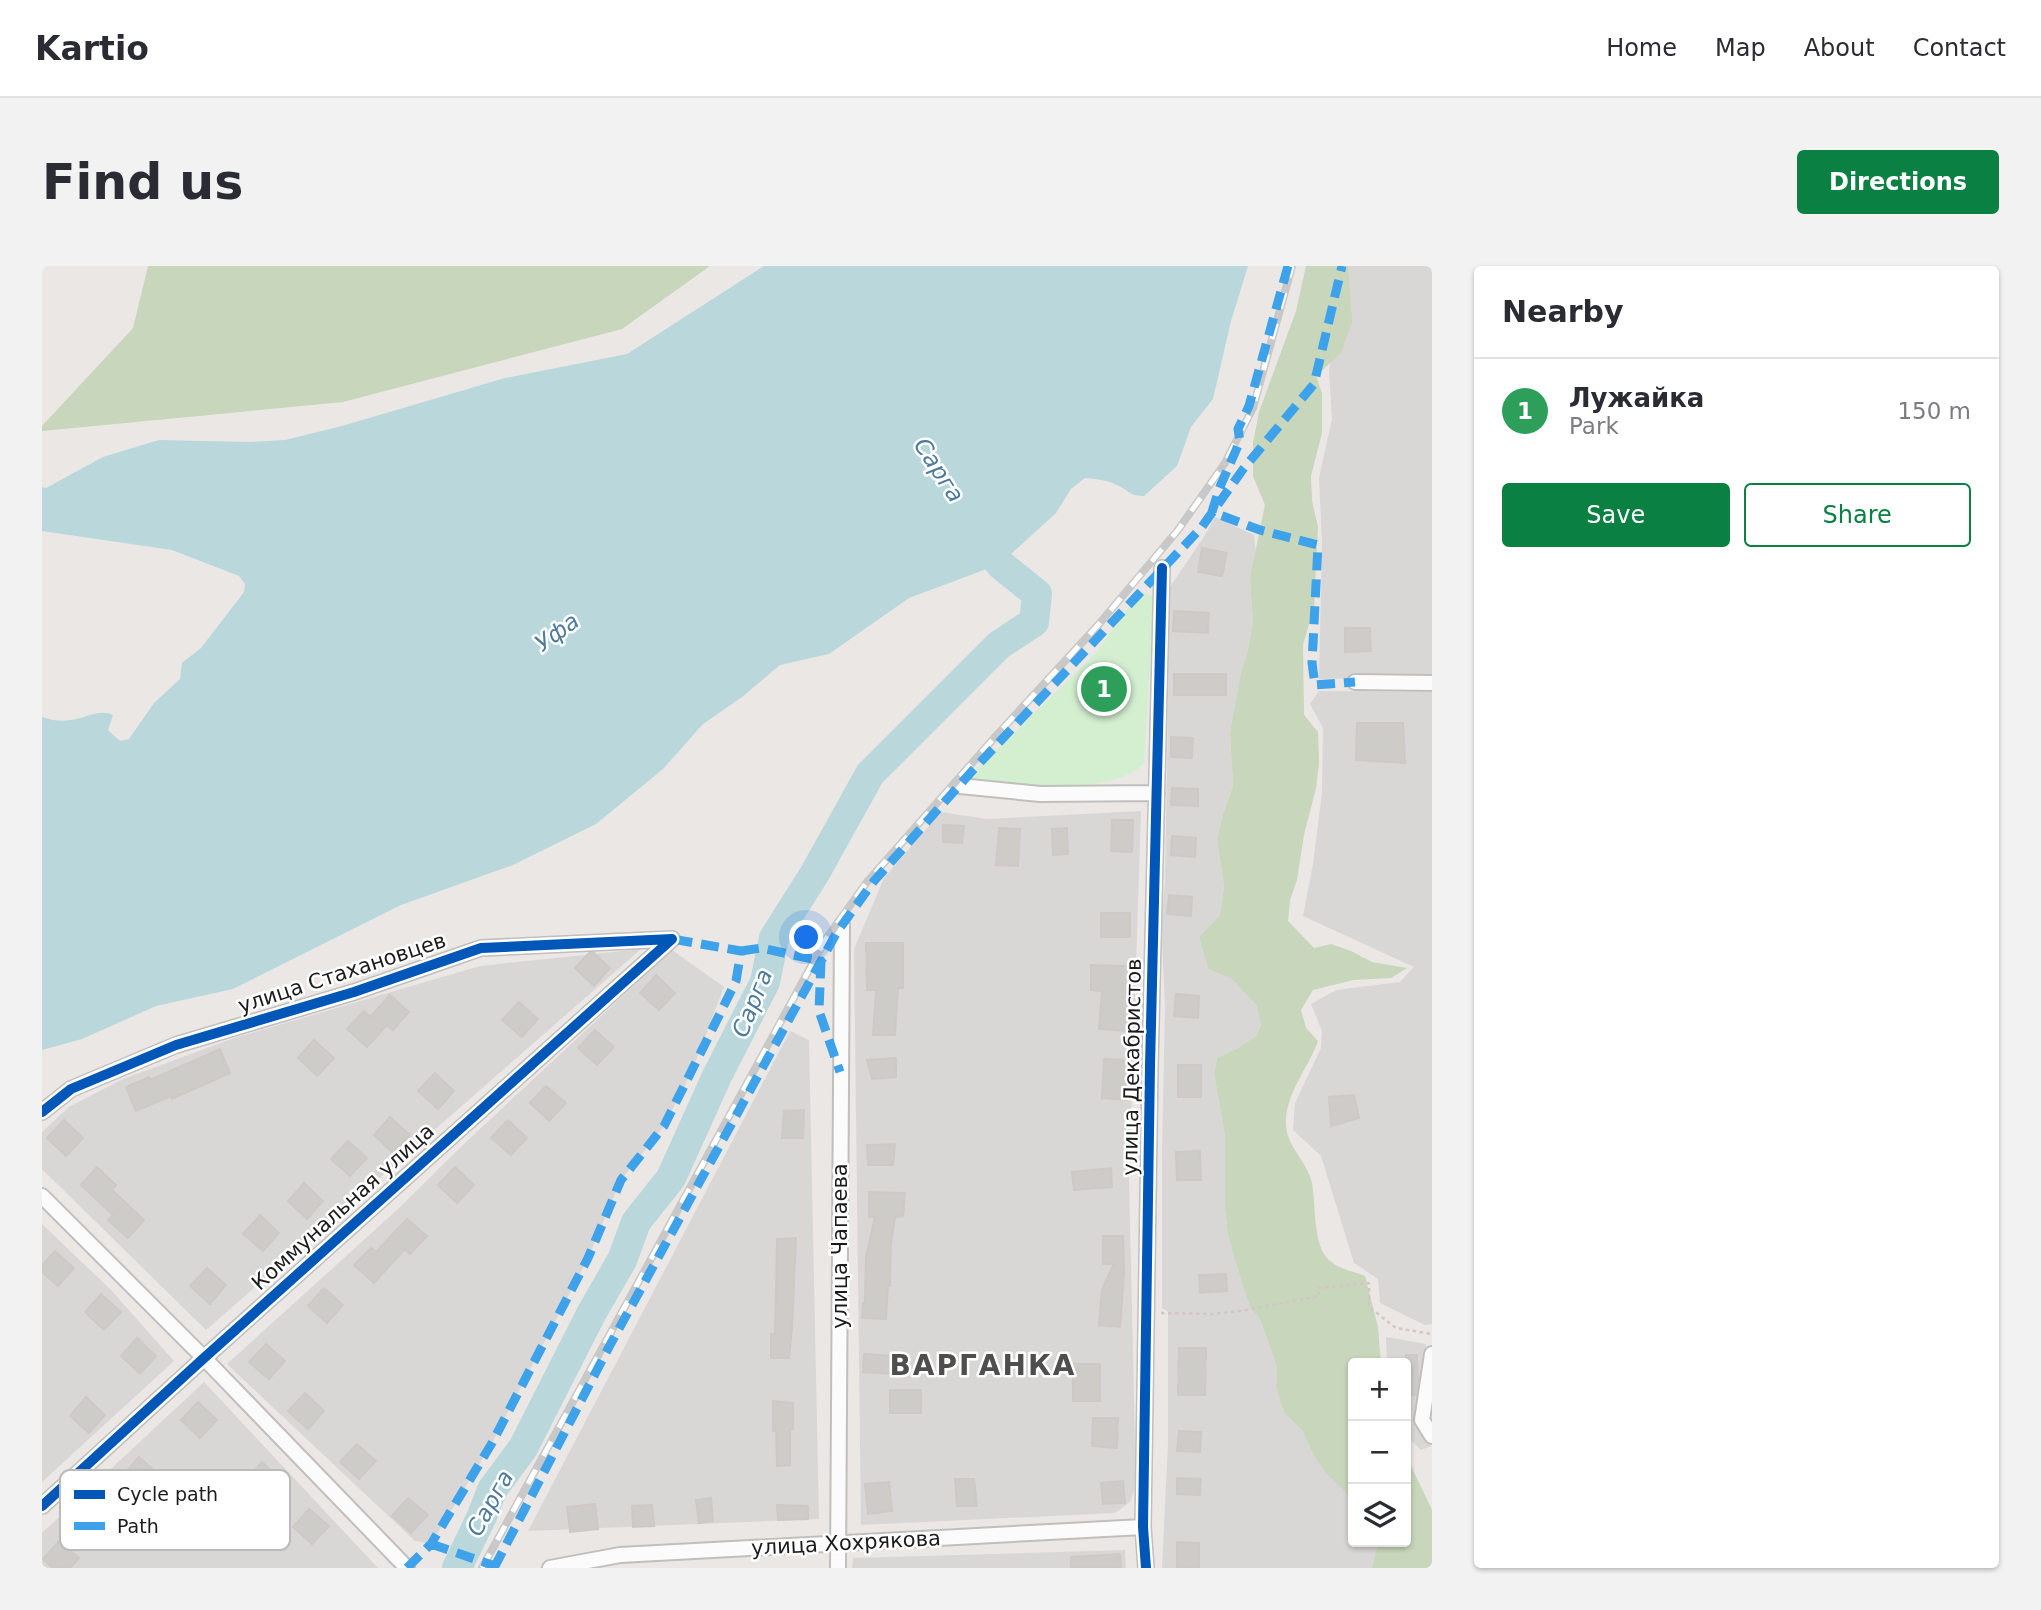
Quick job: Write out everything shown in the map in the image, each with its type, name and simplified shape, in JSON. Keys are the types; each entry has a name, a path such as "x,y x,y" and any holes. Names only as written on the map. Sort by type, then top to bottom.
{"street":[{"name":"улица Декабристов","path":"1146,1568 1143,1527 1150,1066 1162,568"},
{"path":"1355,682 1432,683"},
{"path":"960,786 1040,794 1157,793"},
{"name":"улица Чапаева","path":"838,1568 842,925"},
{"name":"улица Стахановцев","path":"42,1112 71,1089 176,1045 354,992 481,948 672,939"},
{"name":"Коммунальная улица","path":"81,1470 672,939"},
{"path":"42,1196 204,1358 407,1568"},
{"path":"1432,1354 1422,1420 1432,1436"},
{"name":"Коммунальная улица","path":"42,1506 60,1490"},
{"name":"улица Хохрякова","path":"550,1568 620,1555 1143,1527"}],"path":[{"path":"1147,1313 1206,1314 1247,1310 1319,1296 1318,1288 1369,1283 1369,1307 1396,1328 1432,1334"}],"shaded area":[{"path":"1348,266 1432,266 1432,677 1319,679 1322,542 1319,478 1332,419 1329,370"},
{"path":"1215,517 1254,535 1256,554 1250,578 1253,623 1230,732 1233,786 1217,839 1224,886 1220,915 1199,937 1208,969 1231,977 1258,1007 1261,1025 1256,1036 1217,1058 1214,1074 1225,1135 1225,1208 1228,1235 1251,1309 1260,1319 1277,1367 1276,1387 1284,1413 1302,1430 1313,1454 1348,1494 1348,1547 1377,1547 1372,1568 1162,1568 1170,1313 1162,1308 1165,1006 1161,920 1165,884 1170,587"},
{"path":"1319,691 1432,692 1432,1324 1425,1325 1380,1303 1378,1279 1354,1263 1321,1156 1293,1130 1295,1103 1321,1048 1322,1031 1311,1004 1336,990 1400,982 1414,967 1303,916 1322,793 1323,728 1310,704"},
{"path":"1141,811 1129,1179 1136,1485 1130,1502 1115,1513 861,1525 854,949 884,878 941,812 987,819"},
{"path":"641,949 206,1330 42,1169 42,1132 69,1107 123,1079 234,1038 480,966"},
{"path":"672,950 724,987 692,1071 664,1126 621,1180 588,1258 492,1443 431,1544 415,1541 227,1364 398,1209"},
{"path":"790,1031 809,1040 819,1519 528,1531"},
{"path":"42,1224 111,1290 174,1361 42,1482"},
{"path":"1386,1337 1426,1344 1416,1414 1431,1446 1421,1450 1411,1441 1411,1358 1387,1358"},
{"path":"204,1382 286,1470 110,1470"},
{"path":"290,1474 378,1568 42,1568 42,1533 60,1516 60,1550 290,1550"},
{"path":"1125,1550 1126,1568 852,1568 853,1558"}],"green space":[{"path":"148,266 710,266 622,329 343,402 42,431 42,426 133,328"},
{"path":"1306,266 1348,266 1352,322 1341,353 1316,376 1322,393 1322,433 1311,476 1312,501 1318,527 1314,607 1303,645 1304,715 1318,732 1319,763 1288,921 1314,948 1331,944 1372,962 1407,968 1391,978 1353,980 1313,990 1301,1010 1306,1028 1318,1041 1293,1093 1286,1115 1287,1134 1311,1179 1320,1245 1324,1254 1334,1264 1365,1276 1378,1327 1381,1358 1348,1358 1348,1495 1325,1472 1302,1430 1284,1413 1276,1387 1277,1367 1260,1319 1251,1309 1228,1235 1225,1208 1225,1135 1214,1074 1217,1058 1256,1036 1261,1025 1257,1006 1231,978 1208,969 1199,937 1220,915 1224,886 1217,839 1233,786 1230,732 1253,623 1250,578 1265,505 1253,476 1253,443 1259,412 1296,311"},
{"path":"1142,593 1154,598 1144,763 1130,773 1088,785 1037,787 972,783 970,778 974,772 1097,652"},
{"path":"1411,1466 1432,1510 1432,1568 1372,1568 1377,1547 1411,1547"}],"water":[{"name":"Уфа","path":"764,266 1248,266 1231,321 1213,399 1191,427 1177,466 1144,496 1133,494 1111,482 1085,478 1071,489 1056,513 1000,564 909,598 829,654 780,665 742,697 703,724 663,769 596,824 513,865 401,905 233,989 156,1006 82,1039 42,1050 42,717 63,721 108,713 113,715 108,730 120,741 129,739 154,703 180,679 182,663 201,648 244,592 245,584 239,576 172,550 42,531 42,487 46,488 103,457 159,440 285,440 505,378 627,354"}],"building":[{"path":"1202,548 1227,553 1222,576 1198,572"},
{"path":"1174,611 1209,613 1208,633 1173,631"},
{"path":"1345,628 1370,628 1371,651 1345,652"},
{"path":"1174,674 1226,674 1226,695 1174,695"},
{"path":"1357,723 1403,723 1405,763 1356,760"},
{"path":"1171,737 1193,738 1192,758 1171,757"},
{"path":"1172,788 1198,789 1198,806 1171,805"},
{"path":"1112,820 1133,820 1132,852 1111,851"},
{"path":"943,825 964,826 962,843 943,842"},
{"path":"999,828 1020,829 1018,866 996,865"},
{"path":"1067,828 1068,854 1053,855 1052,829"},
{"path":"1172,836 1196,838 1195,857 1171,855"},
{"path":"1169,895 1192,897 1191,916 1167,914"},
{"path":"1101,913 1130,913 1130,937 1101,937"},
{"path":"866,943 903,943 903,988 898,988 895,1035 873,1035 876,990 867,990"},
{"path":"593,952 610,968 594,986 575,968"},
{"path":"1091,965 1129,966 1129,1031 1099,1029 1102,991 1091,990"},
{"path":"656,975 675,993 659,1010 640,993"},
{"path":"1176,994 1199,996 1198,1018 1174,1016"},
{"path":"390,995 409,1012 393,1030 387,1025 367,1047 347,1029 364,1011 370,1017"},
{"path":"519,1002 538,1019 522,1037 502,1020"},
{"path":"595,1030 614,1047 597,1065 578,1048"},
{"path":"314,1040 334,1058 317,1076 298,1058"},
{"path":"220,1049 230,1073 172,1099 171,1096 136,1111 126,1087 149,1077 150,1080"},
{"path":"896,1058 896,1077 872,1079 867,1060"},
{"path":"1104,1059 1128,1060 1126,1100 1102,1098"},
{"path":"1178,1065 1201,1065 1201,1097 1178,1097"},
{"path":"435,1073 454,1091 438,1109 418,1091"},
{"path":"546,1086 566,1103 549,1121 530,1103"},
{"path":"1354,1095 1359,1118 1331,1126 1329,1097"},
{"path":"804,1110 803,1138 782,1138 784,1111"},
{"path":"390,1117 410,1135 393,1153 374,1135"},
{"path":"64,1120 83,1138 66,1156 47,1138"},
{"path":"508,1120 527,1138 511,1155 491,1138"},
{"path":"348,1141 367,1158 350,1176 331,1159"},
{"path":"895,1144 893,1165 868,1165 867,1145"},
{"path":"1200,1151 1201,1180 1177,1180 1176,1152"},
{"path":"97,1167 116,1185 112,1190 144,1220 128,1238 108,1220 113,1215 81,1185"},
{"path":"455,1167 474,1185 457,1203 438,1185"},
{"path":"1111,1168 1112,1187 1074,1190 1072,1172"},
{"path":"304,1183 323,1201 307,1219 288,1201"},
{"path":"869,1192 905,1193 903,1216 895,1217 886,1319 862,1318 866,1257 875,1217 869,1217"},
{"path":"260,1215 279,1233 263,1251 243,1234"},
{"path":"407,1219 427,1236 410,1254 405,1249 374,1283 354,1265 371,1248 376,1252"},
{"path":"1103,1236 1123,1236 1124,1273 1120,1327 1099,1325 1102,1289 1114,1264 1103,1264"},
{"path":"796,1238 789,1358 771,1358 771,1334 775,1334 777,1239"},
{"path":"55,1251 74,1268 58,1286 42,1272 42,1265"},
{"path":"207,1268 226,1285 210,1304 190,1286"},
{"path":"1226,1274 1227,1291 1200,1293 1199,1275"},
{"path":"324,1288 343,1305 327,1323 308,1306"},
{"path":"101,1294 121,1312 104,1330 85,1312"},
{"path":"137,1338 156,1356 140,1374 121,1356"},
{"path":"266,1344 285,1361 269,1379 249,1362"},
{"path":"1179,1348 1206,1348 1205,1395 1178,1395"},
{"path":"864,1354 894,1356 893,1374 863,1372"},
{"path":"1406,1355 1417,1355 1416,1395 1411,1395 1411,1358 1406,1358"},
{"path":"1073,1364 1100,1364 1100,1401 1073,1401"},
{"path":"890,1390 921,1390 921,1413 890,1413"},
{"path":"305,1393 324,1411 308,1429 288,1411"},
{"path":"86,1397 105,1415 89,1433 70,1416"},
{"path":"773,1401 793,1403 790,1465 777,1466"},
{"path":"198,1402 217,1420 200,1438 181,1420"},
{"path":"1093,1418 1118,1418 1117,1448 1092,1446"},
{"path":"1179,1431 1201,1432 1200,1452 1177,1451"},
{"path":"357,1444 376,1461 359,1479 340,1462"},
{"path":"139,1457 154,1470 127,1470"},
{"path":"262,1462 270,1470 255,1470"},
{"path":"1177,1478 1201,1479 1200,1495 1177,1494"},
{"path":"955,1479 974,1479 977,1506 957,1506"},
{"path":"1123,1481 1125,1503 1103,1504 1101,1483"},
{"path":"889,1482 892,1511 868,1514 865,1484"},
{"path":"408,1498 428,1515 411,1533 392,1516"},
{"path":"711,1498 713,1521 699,1523 696,1500"},
{"path":"595,1504 598,1529 570,1532 567,1507"},
{"path":"652,1505 654,1526 633,1527 632,1506"},
{"path":"777,1505 808,1506 808,1519 778,1520"},
{"path":"309,1509 329,1526 312,1544 293,1527"},
{"path":"59,1541 60,1550 70,1550 79,1558 70,1568 53,1568 43,1559"},
{"path":"1177,1542 1199,1543 1199,1568 1177,1568"},
{"path":"1120,1554 1121,1568 1071,1568 1071,1557"}],"waterway":[{"name":"Сарга","path":"457,1568 492,1490 523,1448 591,1314 622,1260 636,1222 671,1178 717,1076 765,982 774,938 815,873 870,774 999,645 1034,622 1037,594 1000,564 979,532"}],"railway":[{"path":"482,1568 826,939 867,882 1099,624 1178,530 1225,463 1253,408 1292,266"}],"marked path":[{"path":"1288,266 1249,406 1238,429 1240,441 1212,512 1260,530 1318,545 1312,663 1315,685 1355,682"},
{"path":"494,1568 610,1345 837,932 874,881 973,770 1201,528 1244,468 1314,384 1342,266"},
{"path":"407,1568 431,1544 492,1443 588,1258 621,1180 664,1126 736,981 741,951 672,939"},
{"path":"741,951 761,948 821,961 819,1011 840,1072"},
{"path":"431,1544 508,1568"}],"cycle path":[{"path":"1146,1568 1143,1527 1150,1066 1162,568"},
{"path":"42,1112 71,1089 176,1045 354,992 481,948 672,939"},
{"path":"81,1470 672,939"},
{"path":"42,1506 60,1490"}],"place":[{"name":"Лужайка","path":"1104,689"}],"district":[{"name":"ВАРГАНКА","path":"983,1365"}]}
